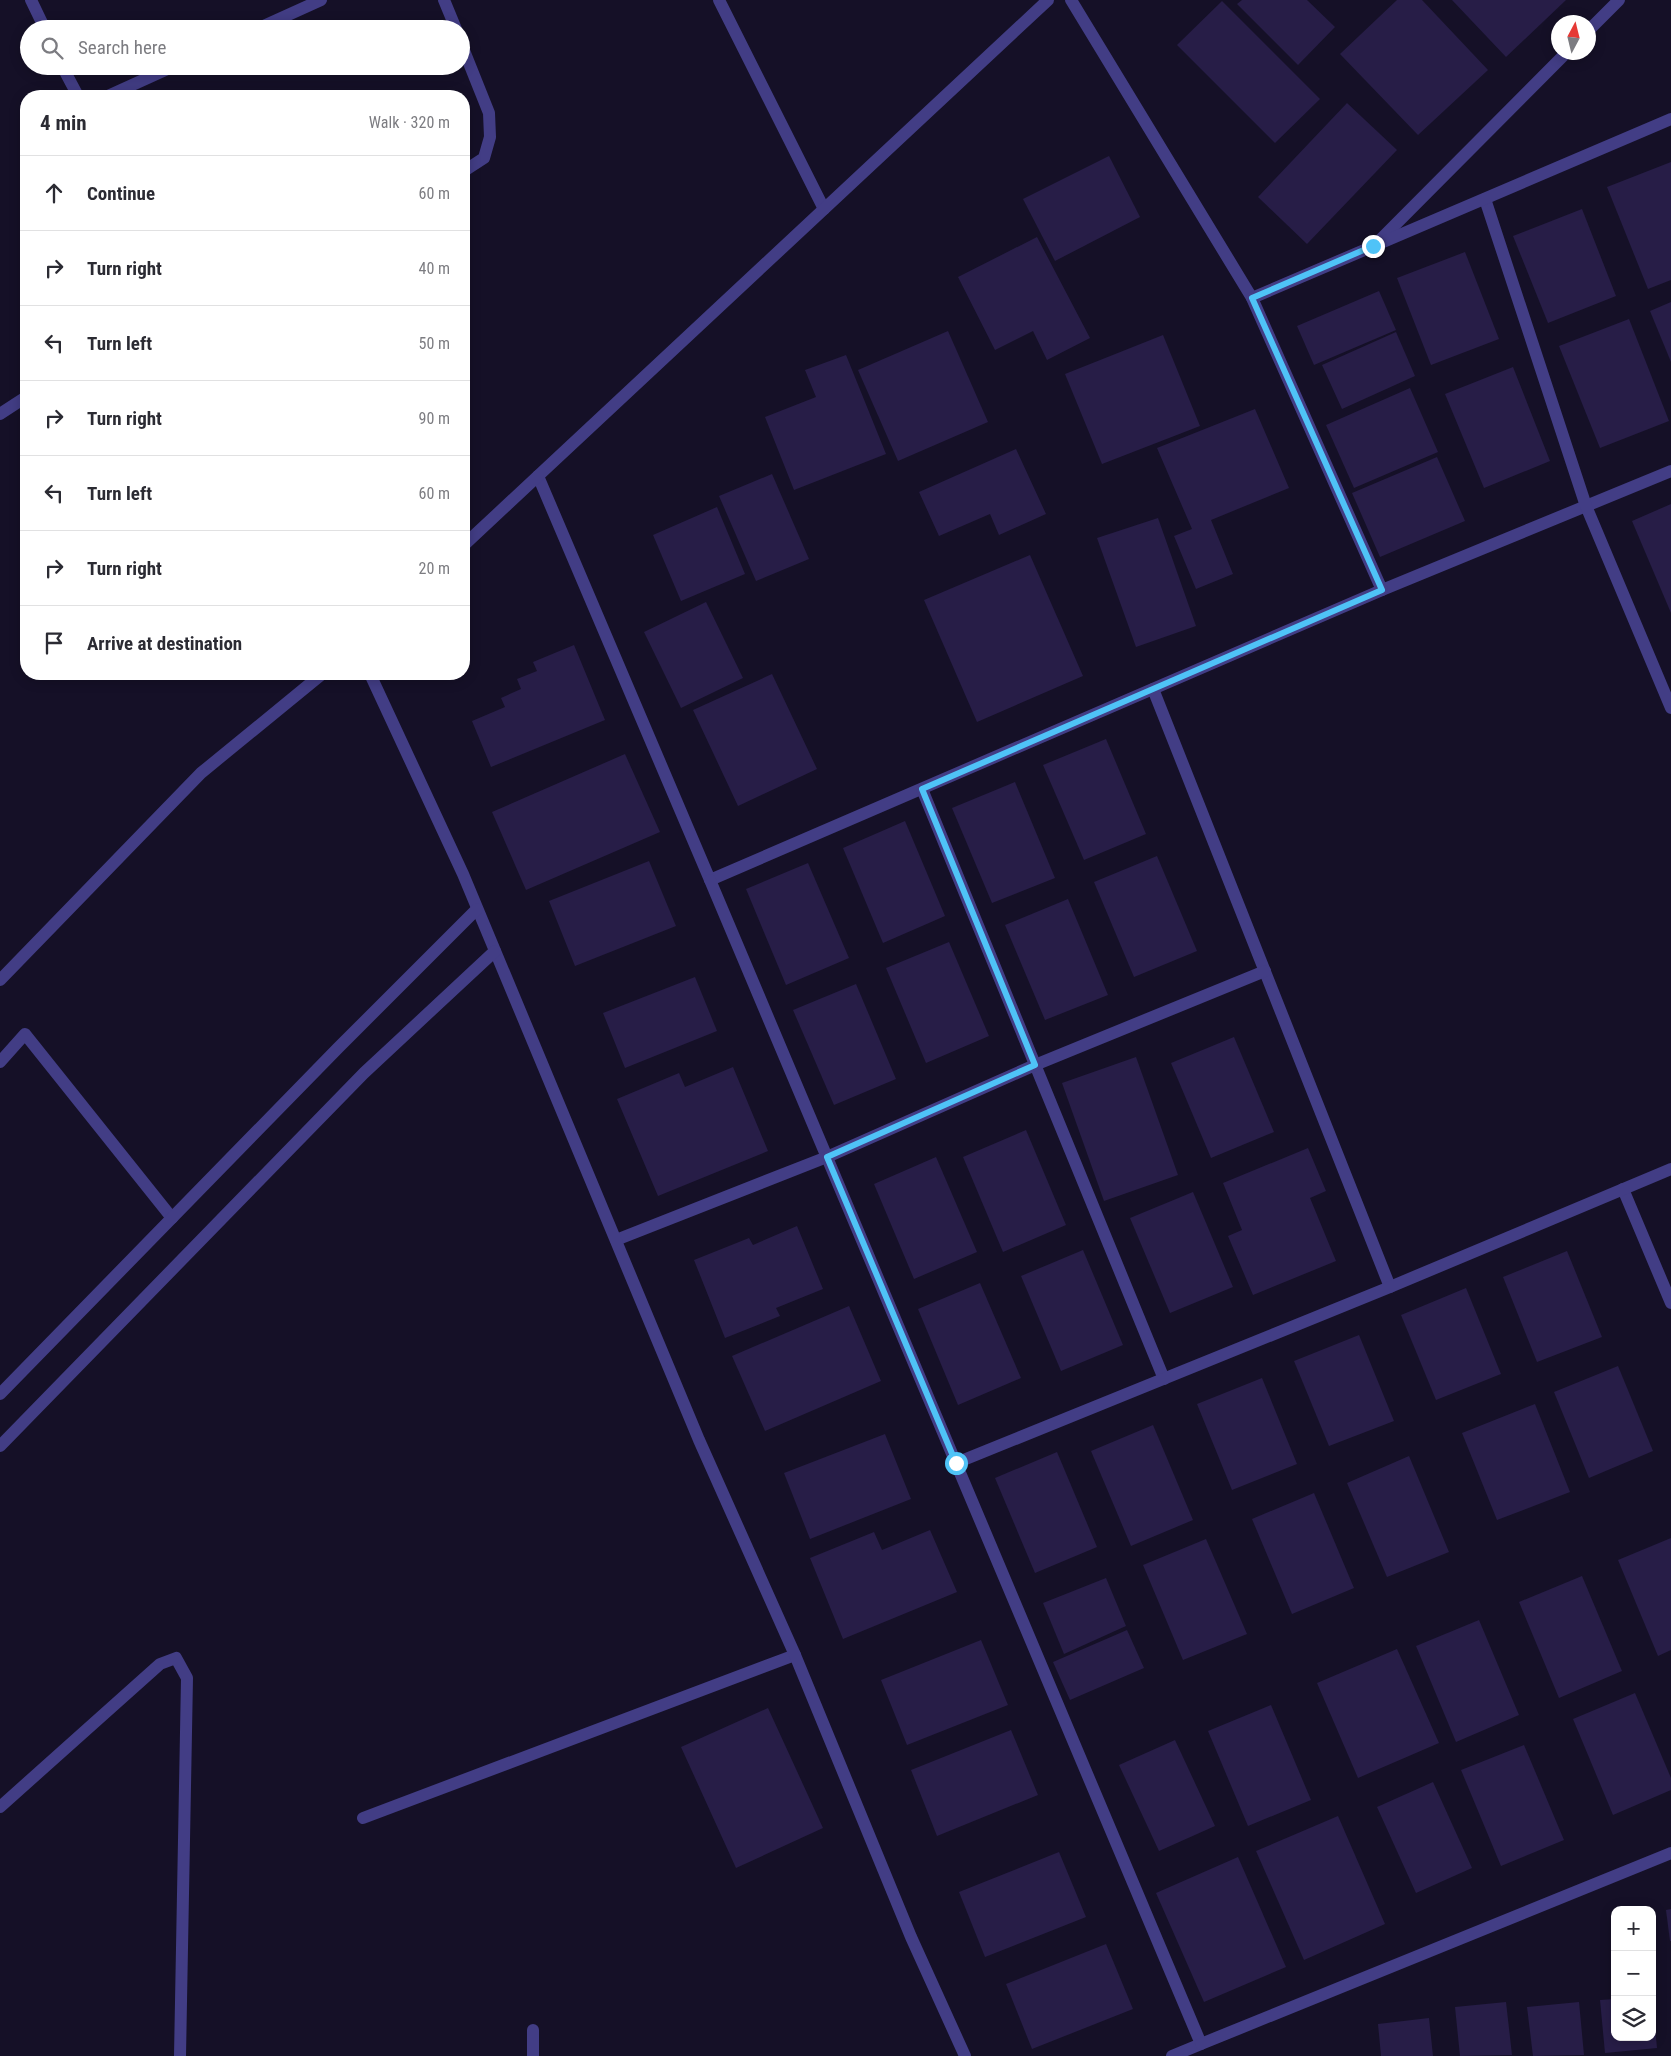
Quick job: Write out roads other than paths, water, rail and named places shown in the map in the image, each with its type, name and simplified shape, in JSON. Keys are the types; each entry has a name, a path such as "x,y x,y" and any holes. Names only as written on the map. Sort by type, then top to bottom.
{"street":[{"path":"31,0 41,20"},
{"path":"277,20 321,0"},
{"path":"444,0 452,20"},
{"path":"719,0 824,209"},
{"path":"470,539 1048,0"},
{"path":"1071,0 1252,298 1382,590"},
{"path":"1596,22 1619,0"},
{"path":"1373,246 1558,60"},
{"path":"470,66 489,113 490,138 484,158 470,167"},
{"path":"67,75 75,90"},
{"path":"121,90 154,75"},
{"path":"1252,298 1671,119"},
{"path":"1485,198 1586,506 1671,708"},
{"path":"0,414 20,402"},
{"path":"710,880 1382,590 1671,471"},
{"path":"538,476 1201,2044"},
{"path":"0,980 201,773 315,680"},
{"path":"373,680 463,874 699,1440 795,1655 911,1937 965,2056"},
{"path":"1153,689 1390,1287"},
{"path":"922,789 1164,1379"},
{"path":"0,1394 338,1048 477,909"},
{"path":"0,1446 364,1073 495,952"},
{"path":"616,1240 827,1157 1035,1065 1265,972"},
{"path":"0,1062 25,1034 172,1218"},
{"path":"956,1463 1390,1287 1671,1169"},
{"path":"1623,1189 1671,1303"},
{"path":"363,1818 795,1655"},
{"path":"0,1807 160,1664 176,1658 187,1678 180,2056"},
{"path":"1172,2056 1671,1854"},
{"path":"533,2030 533,2056"}]}
